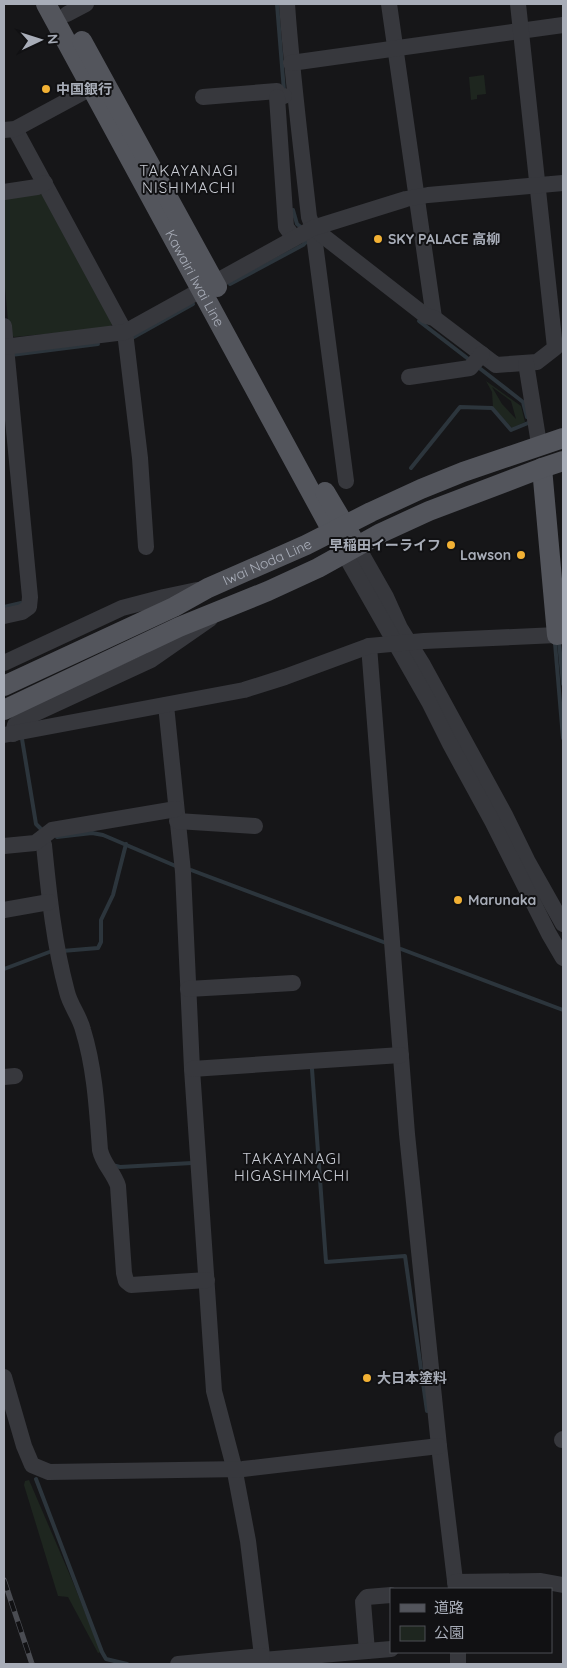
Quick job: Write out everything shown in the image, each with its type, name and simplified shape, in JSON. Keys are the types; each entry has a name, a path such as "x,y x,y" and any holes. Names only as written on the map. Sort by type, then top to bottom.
{"main road":[{"name":"Kawairi Iwai Line","path":"46,4 91,88 208,287 325,492 338,528 351,550"},
{"name":"Kawairi Iwai Line","path":"64,9 208,287"},
{"name":"Iwai Noda Line","path":"4,686 174,607 208,588 306,545 371,512 438,482 540,444 563,438"},
{"name":"Iwai Noda Line","path":"4,710 179,627 309,572 381,533 429,511 563,461"},
{"path":"542,468 560,634"}],"street":[{"path":"64,9 86,4"},
{"path":"287,4 291,62 286,96 291,162 308,218 307,236 346,481"},
{"path":"389,4 434,318"},
{"path":"409,377 476,361 496,365 537,362 555,348 556,294 538,185 518,4"},
{"path":"291,62 563,25"},
{"path":"91,88 9,129 45,183 125,332 140,458 146,547"},
{"path":"202,97 277,91 286,96"},
{"path":"288,125 291,162 286,227 307,236 426,316 434,318 476,361"},
{"path":"4,192 37,187 45,183"},
{"path":"5,347 125,332 307,236 416,196 563,183"},
{"path":"4,326 8,418 30,597 29,607 22,612 4,616"},
{"path":"526,363 540,444"},
{"path":"351,550 402,643 424,665 499,818 549,934 563,958"},
{"path":"4,663 122,608 208,588"},
{"path":"9,734 21,720 151,660 224,609"},
{"path":"9,734 254,688 369,646 560,634"},
{"path":"369,646 407,1134 434,1447 454,1588 541,1581 563,1585"},
{"path":"166,705 183,872 192,1069 214,1391 234,1468 248,1541 263,1660"},
{"path":"4,846 35,843 52,830 177,815 255,826"},
{"path":"499,818 562,918"},
{"path":"44,838 49,902 67,994 83,1027 86,1038 96,1091 102,1159 118,1186 126,1281 131,1285 207,1280"},
{"path":"528,862 537,893 556,930 549,934"},
{"path":"4,910 49,902"},
{"path":"188,989 293,983"},
{"path":"192,1069 401,1055"},
{"path":"4,1377 24,1446 32,1465 48,1472 243,1468 434,1447"},
{"path":"367,1651 363,1602 368,1597 390,1595"},
{"path":"178,1664 263,1660 390,1649"}],"green space":[{"path":"484,75 486,94 477,95 477,99 471,100 469,77"},
{"path":"38,192 48,199 113,323 109,328 14,337 9,333 4,276 4,196"},
{"path":"486,381 521,406 525,422 512,428 493,407 492,392","holes":["492,387 511,401 516,419 502,404"]},
{"path":"29,1480 101,1652 98,1653 68,1597 58,1596 24,1485 25,1481"}],"waterway":[{"path":"277,4 284,91"},
{"path":"293,210 297,224 302,228"},
{"path":"230,284 303,245 310,238"},
{"path":"132,338 193,304"},
{"path":"419,321 471,361"},
{"path":"11,355 98,344"},
{"path":"478,367 523,402 527,417"},
{"path":"411,468 460,407 492,408 511,430 528,423"},
{"path":"4,607 21,603"},
{"path":"556,641 563,738"},
{"path":"559,642 563,684"},
{"path":"22,739 36,824 43,831"},
{"path":"57,837 92,833 103,835 178,867"},
{"path":"62,951 98,948 101,942 101,920 113,895 126,844"},
{"path":"191,870 386,943"},
{"path":"401,949 563,1010"},
{"path":"4,969 52,951"},
{"path":"312,1069 326,1262 405,1256 427,1411"},
{"path":"112,1165 120,1167 192,1163"},
{"path":"36,1479 102,1652 106,1659 127,1664"}],"railway":[{"path":"4,1580 32,1664"}],"place":[{"name":"中国銀行","path":"46,89"},
{"name":"SKY PALACE 高柳","path":"378,239"},
{"name":"早稲田イーライフ","path":"451,545"},
{"name":"Lawson","path":"521,555"},
{"name":"Marunaka","path":"458,900"},
{"name":"大日本塗料","path":"367,1378"}],"district":[{"name":"TAKAYANAGI NISHIMACHI","path":"189,178"},
{"name":"TAKAYANAGI HIGASHIMACHI","path":"292,1166"}]}
